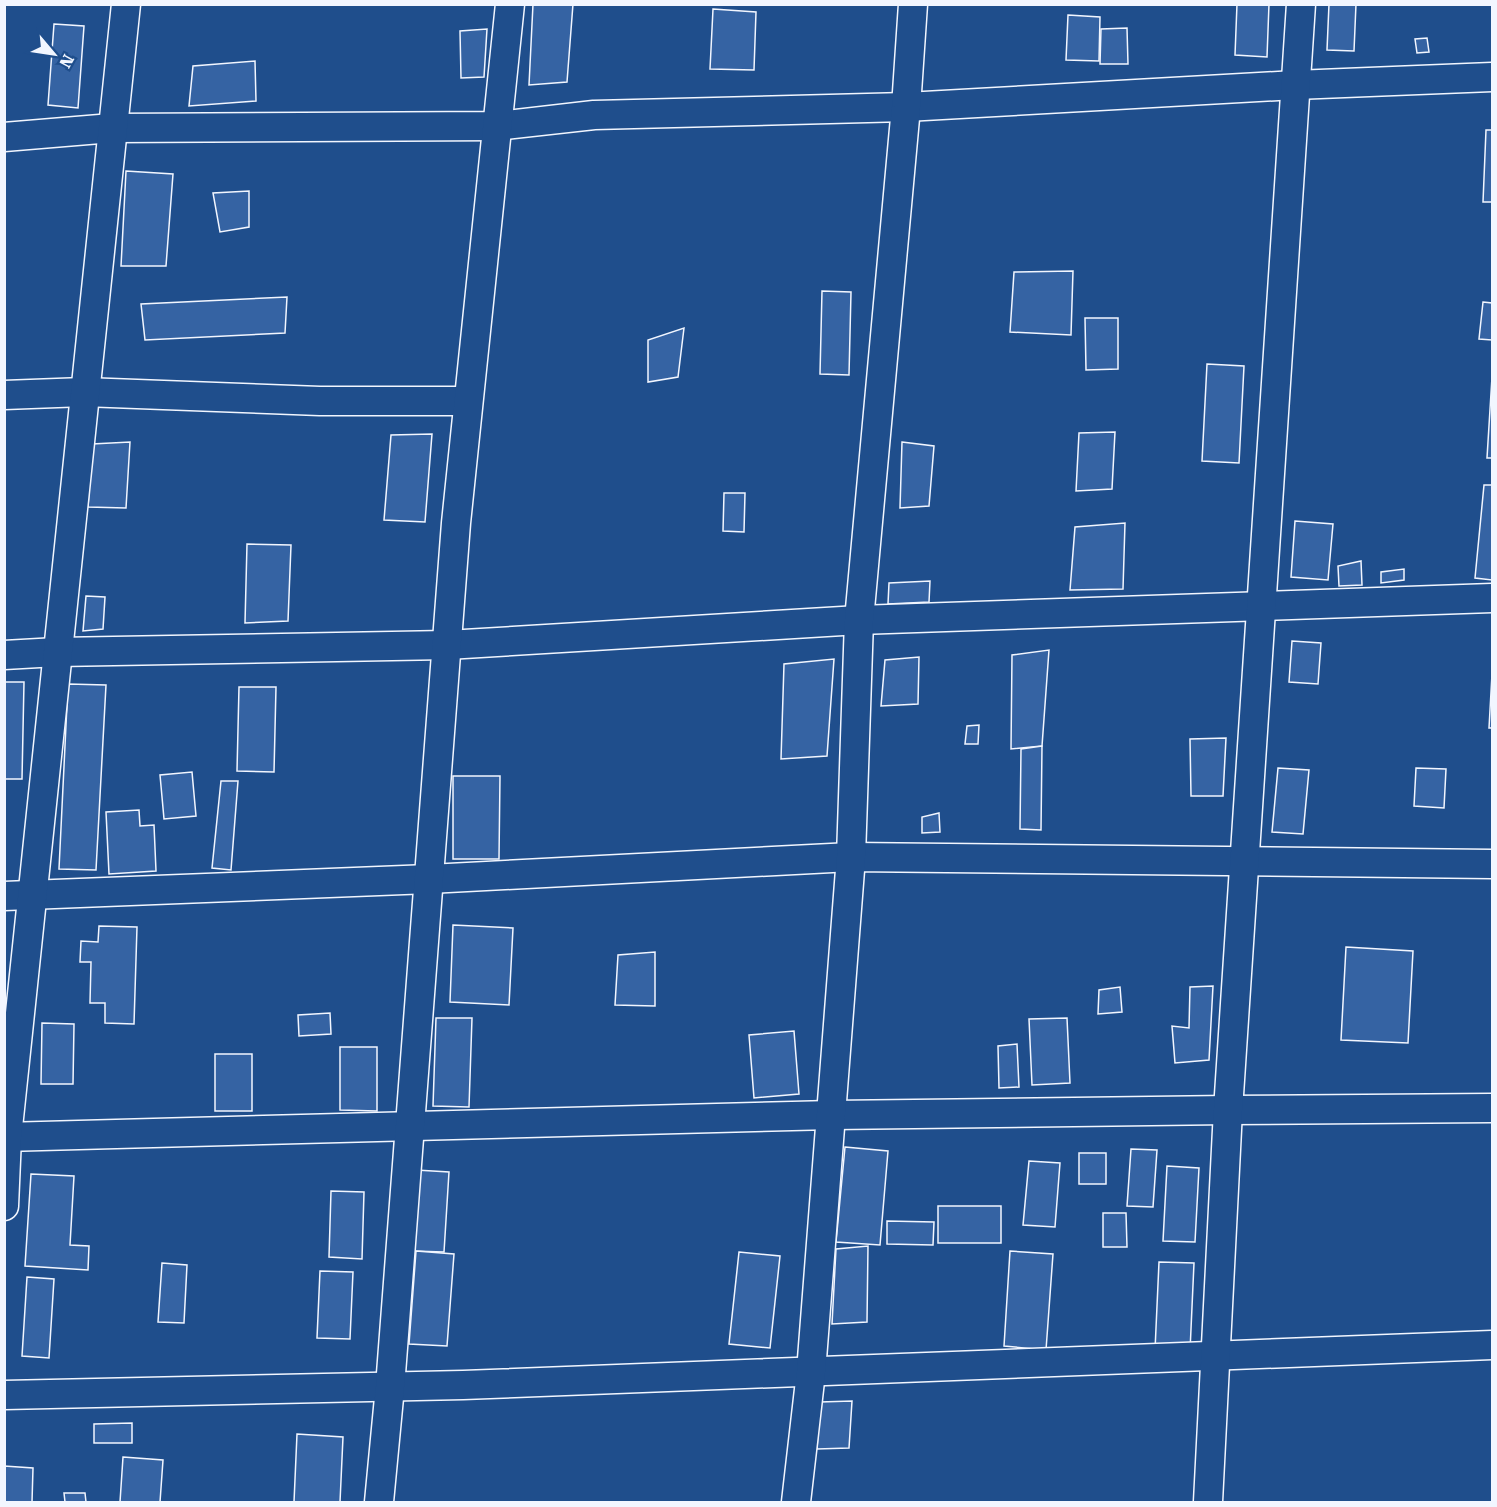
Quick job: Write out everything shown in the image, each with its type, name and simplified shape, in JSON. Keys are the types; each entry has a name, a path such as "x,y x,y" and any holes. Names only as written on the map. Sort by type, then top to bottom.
{"street":[{"path":"4,1206 18,896 57,652 126,4"},
{"path":"379,1503 411,1126 456,523 510,4"},
{"path":"796,1503 811,1372 851,857 859,620 906,107 913,4"},
{"path":"1208,1503 1228,1110 1301,4"},
{"path":"4,137 112,128 497,126 594,115 906,107 1295,85 1492,77"},
{"path":"4,395 84,392 320,401 468,401"},
{"path":"4,655 57,652 447,645 859,620 1492,598"},
{"path":"18,896 429,879 851,857 1492,864"},
{"path":"6,1137 832,1115 1492,1108"},
{"path":"4,1395 390,1387 1492,1346"}],"building":[{"path":"533,4 573,4 567,82 529,85"},
{"path":"1237,4 1269,4 1267,57 1235,55"},
{"path":"1329,4 1356,4 1354,51 1327,50"},
{"path":"713,9 756,12 754,70 710,69"},
{"path":"1068,15 1100,17 1099,61 1066,60"},
{"path":"54,24 84,26 78,108 48,105"},
{"path":"1127,28 1128,64 1100,64 1101,29"},
{"path":"487,29 484,77 461,78 460,31"},
{"path":"1427,38 1429,52 1417,53 1415,39"},
{"path":"255,61 256,101 189,106 193,66"},
{"path":"1486,130 1492,130 1492,202 1483,202"},
{"path":"126,171 173,174 166,266 121,266"},
{"path":"249,191 249,227 220,232 213,193"},
{"path":"1073,271 1071,335 1010,332 1014,272"},
{"path":"822,291 851,292 849,375 820,374"},
{"path":"287,297 285,333 145,340 141,304"},
{"path":"1483,302 1492,303 1492,340 1479,339"},
{"path":"1085,318 1118,318 1118,369 1086,370"},
{"path":"684,328 678,377 648,382 648,340"},
{"path":"1207,364 1244,366 1239,463 1202,461"},
{"path":"1492,377 1492,458 1487,458"},
{"path":"1115,432 1112,489 1076,491 1079,433"},
{"path":"432,434 425,522 384,520 391,435"},
{"path":"130,442 126,508 88,507 92,444"},
{"path":"902,442 934,446 929,506 900,508"},
{"path":"1484,485 1492,485 1492,580 1475,578"},
{"path":"724,493 745,493 744,532 723,531"},
{"path":"1295,521 1333,524 1328,580 1291,577"},
{"path":"1125,523 1123,589 1070,590 1075,527"},
{"path":"247,544 291,545 288,621 245,623"},
{"path":"1361,561 1362,585 1339,586 1338,566"},
{"path":"1404,569 1404,580 1381,583 1381,572"},
{"path":"930,581 929,602 888,604 889,583"},
{"path":"86,596 105,597 103,629 83,631"},
{"path":"1292,641 1321,643 1318,684 1289,682"},
{"path":"1049,650 1042,746 1011,749 1012,655"},
{"path":"919,657 918,704 881,706 885,660"},
{"path":"834,659 827,756 781,759 784,664"},
{"path":"1492,674 1492,728 1489,728"},
{"path":"4,682 24,682 22,779 4,779"},
{"path":"68,684 106,685 96,870 59,869"},
{"path":"239,687 276,687 274,772 237,771"},
{"path":"979,725 978,744 965,744 967,726"},
{"path":"1226,738 1223,796 1191,796 1190,739"},
{"path":"1042,746 1041,830 1020,829 1021,749"},
{"path":"1278,768 1309,770 1303,834 1272,832"},
{"path":"1416,768 1446,769 1444,808 1414,806"},
{"path":"192,772 196,816 164,819 160,775"},
{"path":"453,776 500,776 499,859 453,859"},
{"path":"221,781 238,781 231,870 212,868"},
{"path":"139,810 140,826 154,825 156,871 109,874 106,812"},
{"path":"939,813 940,832 922,833 922,817"},
{"path":"453,925 513,928 509,1005 450,1002"},
{"path":"99,926 137,927 134,1024 105,1023 105,1003 90,1003 91,962 80,962 81,941 98,942"},
{"path":"1346,947 1413,951 1408,1043 1341,1040"},
{"path":"655,952 655,1006 615,1005 618,955"},
{"path":"1213,986 1209,1060 1175,1063 1172,1026 1189,1028 1190,987"},
{"path":"1120,987 1122,1012 1098,1014 1099,990"},
{"path":"330,1013 331,1034 299,1036 298,1015"},
{"path":"436,1018 472,1018 469,1107 433,1106"},
{"path":"1067,1018 1070,1083 1032,1085 1029,1019"},
{"path":"42,1023 74,1024 73,1084 41,1084"},
{"path":"794,1031 799,1094 754,1098 749,1035"},
{"path":"1017,1044 1019,1087 999,1088 998,1046"},
{"path":"340,1047 377,1047 377,1111 340,1110"},
{"path":"215,1054 252,1054 252,1111 215,1111"},
{"path":"845,1147 888,1151 880,1245 836,1242"},
{"path":"1131,1149 1157,1150 1153,1207 1127,1206"},
{"path":"1079,1153 1106,1153 1106,1184 1079,1184"},
{"path":"1029,1161 1060,1163 1055,1227 1023,1225"},
{"path":"1167,1166 1199,1168 1195,1242 1163,1241"},
{"path":"416,1170 449,1172 444,1252 412,1251"},
{"path":"31,1174 74,1176 70,1245 89,1246 88,1270 25,1266"},
{"path":"331,1191 364,1192 362,1259 329,1257"},
{"path":"938,1206 1001,1206 1001,1243 938,1243"},
{"path":"1103,1213 1126,1213 1127,1247 1103,1247"},
{"path":"887,1221 934,1222 933,1245 887,1244"},
{"path":"868,1246 867,1322 832,1324 836,1249"},
{"path":"416,1251 454,1254 447,1346 409,1344"},
{"path":"1010,1251 1053,1254 1046,1350 1004,1346"},
{"path":"739,1252 780,1256 770,1348 729,1344"},
{"path":"1159,1262 1194,1263 1190,1351 1155,1350"},
{"path":"162,1263 187,1265 184,1323 158,1322"},
{"path":"320,1271 353,1272 350,1339 317,1338"},
{"path":"27,1277 54,1279 49,1358 22,1356"},
{"path":"852,1401 849,1448 817,1449 820,1402"},
{"path":"132,1423 132,1443 94,1443 94,1424"},
{"path":"297,1434 343,1437 340,1502 294,1502"},
{"path":"123,1457 163,1460 160,1502 120,1502"},
{"path":"4,1466 33,1468 32,1502 4,1502"},
{"path":"64,1493 85,1493 86,1502 65,1502"}]}
